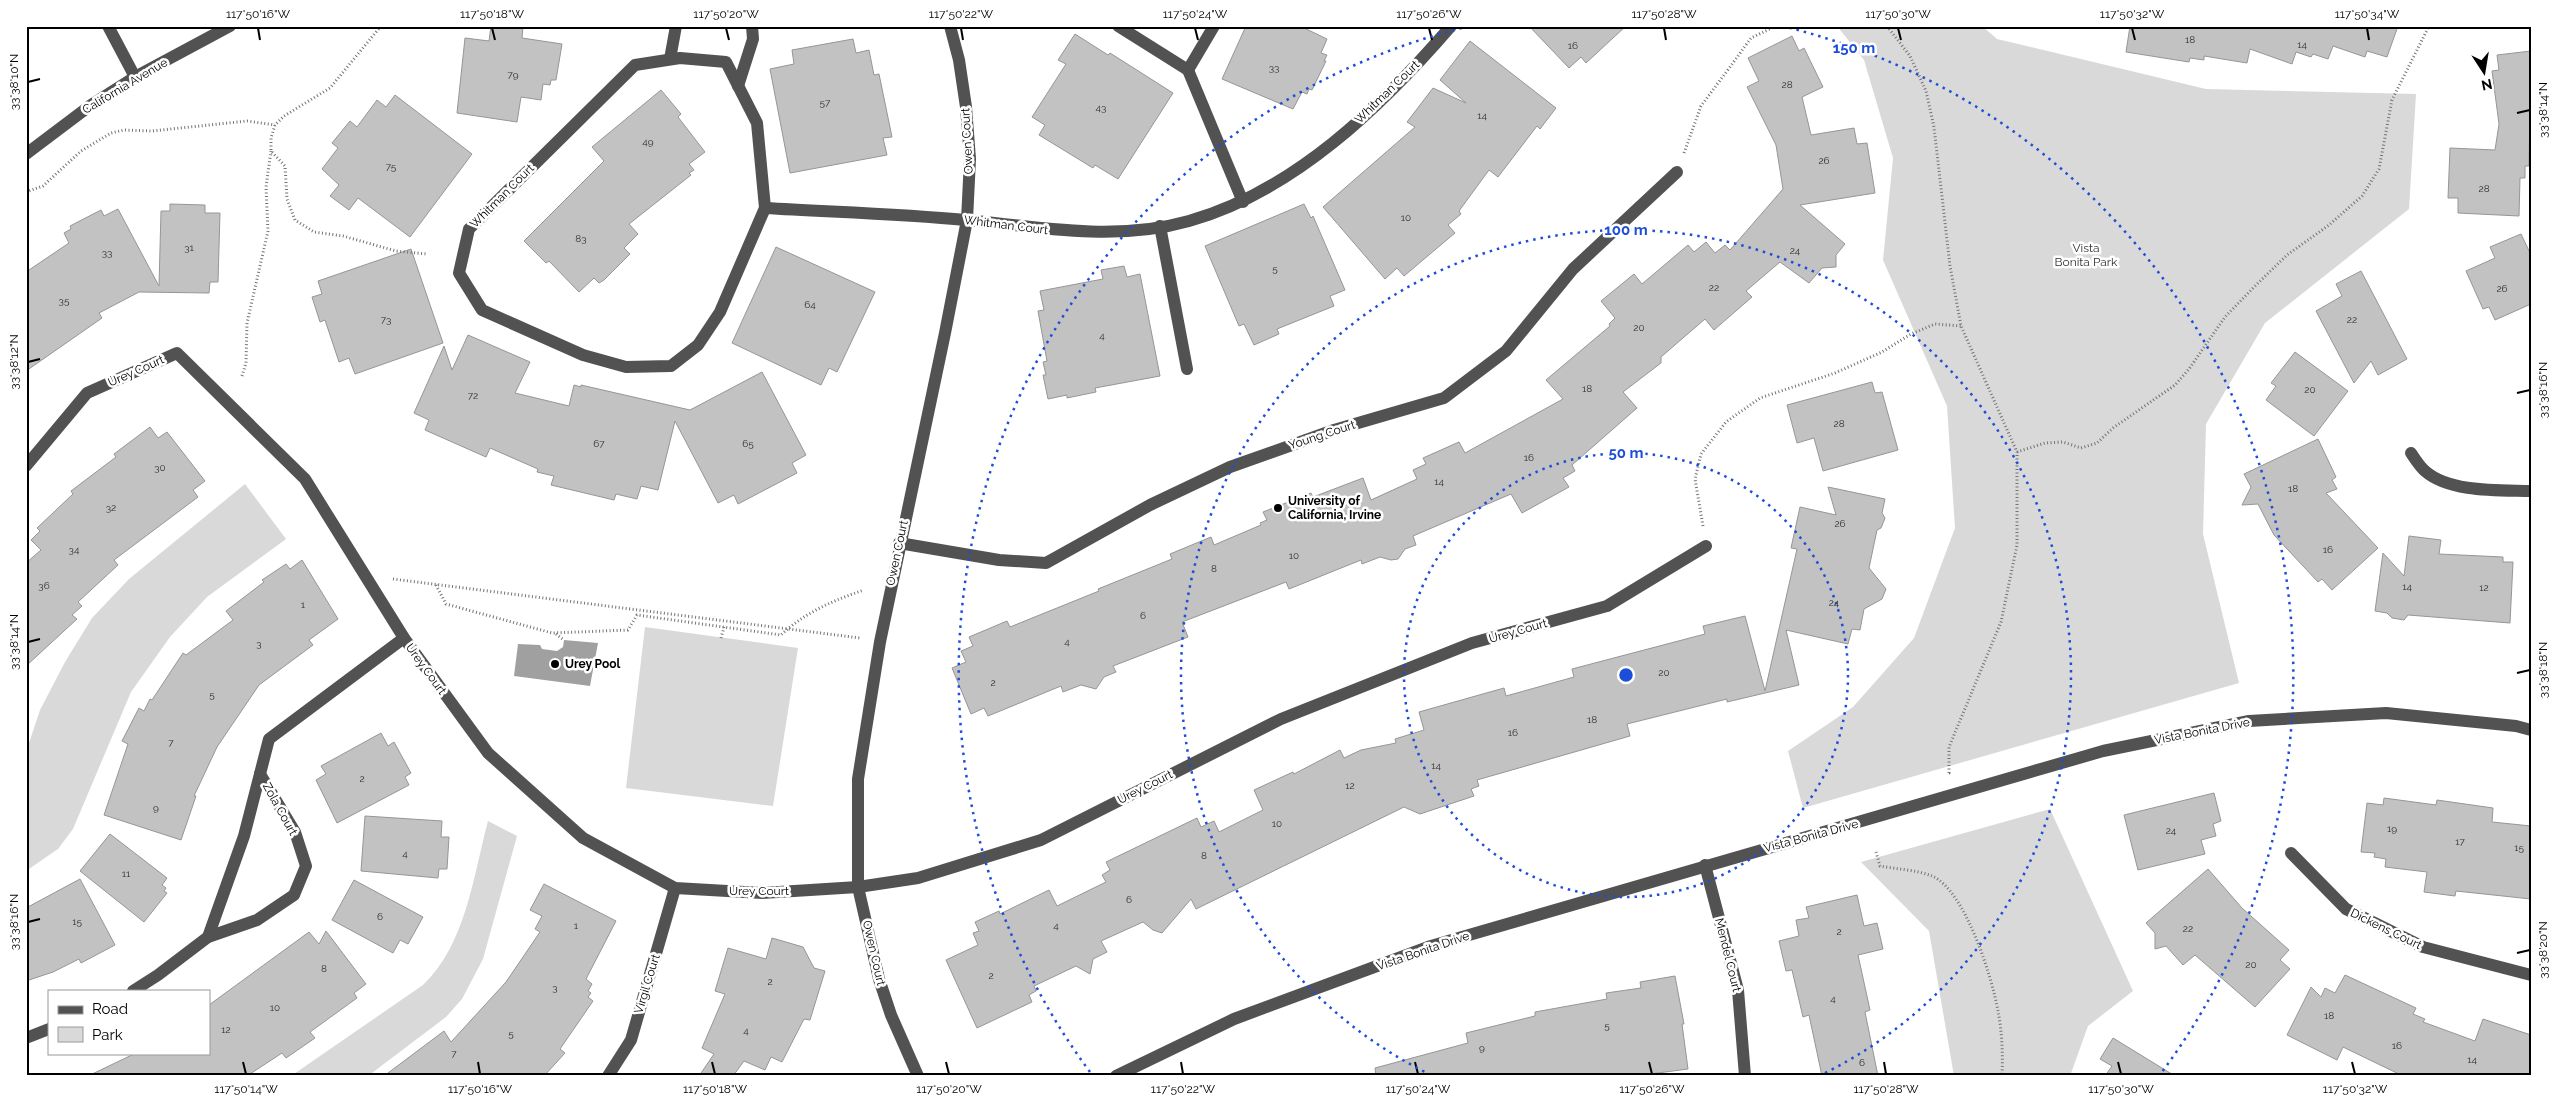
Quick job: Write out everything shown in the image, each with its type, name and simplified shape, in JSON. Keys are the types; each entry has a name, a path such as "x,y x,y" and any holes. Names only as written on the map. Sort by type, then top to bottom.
{"street":[{"path":"108,26 135,77"},
{"name":"California Avenue","path":"26,154 90,105 135,77 230,26"},
{"path":"670,59 676,26"},
{"path":"738,86 752,39 752,26"},
{"name":"Owen Court","path":"918,1076 894,1024 879,979 858,887 858,779 880,642 899,543 945,333 967,220 970,159 966,107 950,26"},
{"path":"1118,26 1188,70 1243,202"},
{"path":"1188,70 1214,26"},
{"name":"Whitman Court","path":"765,208 967,220 1060,232 1128,231 1188,222 1243,202 1281,179 1328,145 1374,107 1451,26"},
{"name":"Whitman Court","path":"680,58 726,62 738,86 757,123 765,208 720,312 698,345 671,366 626,367 583,355 482,310 459,273 469,229 635,65 680,58"},
{"name":"Young Court","path":"899,543 999,560 1046,563 1150,505 1230,467 1334,430 1444,398 1506,351 1573,269 1678,172"},
{"path":"1160,226 1187,369"},
{"name":"Urey Court","path":"26,466 87,393 177,353 304,479 404,638 488,753 583,838 675,888 762,893 858,887 918,878 1041,840 1281,719 1472,643 1607,606 1706,546"},
{"path":"2411,453 2425,471 2445,483 2480,490 2531,491"},
{"name":"Zola Court","path":"208,937 244,836 269,739 404,638"},
{"name":"Vista Bonita Drive","path":"1116,1076 1234,1019 1431,946 2103,751 2249,721 2386,713 2516,726 2531,730"},
{"name":"Zola Court","path":"135,990 158,975 208,937 257,920 294,895 306,866 295,832 260,774"},
{"name":"Dickens Court","path":"2291,853 2346,909 2423,947 2531,975"},
{"name":"Mendel Court","path":"1705,865 1738,990 1745,1076"},
{"name":"Virgil Court","path":"608,1076 631,1040 675,888"},
{"path":"26,1038 48,1029"}],"path":[{"path":"242,376 246,363 247,323 268,232 266,187 272,151 271,138 275,125 284,116 330,88 381,26"},
{"path":"1678,172 1702,106 1751,38 1776,26"},
{"path":"1887,26 1910,56 1926,91 1934,127 1950,266 1961,326 2017,452 2017,545 2001,622 1949,746 1949,773 1940,776"},
{"path":"2017,452 2045,443 2063,442 2081,448 2096,443 2113,428 2175,385 2189,369 2224,317 2287,255 2329,225 2362,196 2380,169 2392,100 2429,26"},
{"path":"26,192 43,186 81,151 111,133 124,130 152,131 247,121 275,125"},
{"path":"272,151 285,166 287,199 295,220 314,232 343,236 396,251 427,254"},
{"path":"1706,546 1695,479 1701,454 1726,422 1760,398 1835,374 1882,352 1911,334 1935,324 1961,326"},
{"path":"365,576 788,628 880,642"},
{"path":"436,585 446,604 555,633 628,630 637,616 781,635 788,628 833,600 864,590"},
{"path":"721,638 724,627"},
{"path":"555,633 564,640"},
{"path":"1876,852 1880,866 1933,876 1950,890 1966,916 1980,950 1998,1011 2002,1076"}],"green space":[{"name":"Vista Bonita Park","path":"1837,26 1982,26 1997,39 2206,89 2416,94 2409,209 2265,323 2206,424 2203,534 2239,683 1803,808 1788,751 1853,707 1914,638 1955,528 1947,406 1883,260 1893,158 1864,60"},
{"path":"245,484 286,539 207,597 170,637 131,692 73,829 58,849 26,871 26,752 40,710 65,662 92,618 129,579"},
{"path":"645,627 798,648 773,806 626,788"},
{"path":"2050,809 2133,991 2088,1026 2070,1076 1954,1076 1929,931 1861,862"},
{"path":"488,821 517,836 483,959 462,999 446,1017 368,1076 291,1076 423,985 438,968 459,930 472,887"}],"shaded area":[{"name":"Urey Pool","path":"564,640 598,643 590,686 514,676 518,644 540,645 542,649 557,651 563,647"}],"building":[{"path":"491,26 523,26 522,38 562,44 556,80 551,80 550,85 543,84 541,100 521,97 517,122 457,113 465,38 489,41"},
{"path":"1246,26 1300,26 1327,39 1321,53 1327,55 1324,61 1326,61 1312,90 1309,89 1307,94 1302,92 1293,109 1222,79"},
{"path":"1529,26 1626,26 1586,63 1581,57 1569,68"},
{"path":"2130,26 2398,26 2387,57 2367,51 2365,57 2333,46 2328,59 2313,54 2311,57 2296,52 2292,64 2250,49 2247,63 2204,56 2204,60 2190,58 2189,62 2126,52"},
{"path":"1075,34 1108,55 1110,53 1173,93 1118,179 1095,165 1093,168 1039,135 1045,125 1032,117 1066,64 1058,60"},
{"path":"1792,36 1799,51 1804,48 1823,87 1802,97 1811,135 1854,128 1857,144 1867,143 1875,193 1800,205 1845,244 1836,255 1836,267 1822,268 1809,283 1780,262 1746,291 1752,297 1714,330 1705,319 1661,357 1661,363 1623,392 1637,408 1572,465 1575,471 1563,478 1569,487 1522,513 1511,494 1413,536 1416,545 1405,549 1398,559 1391,560 1380,557 1362,564 1361,560 1289,589 1286,582 1182,622 1188,637 1113,666 1116,672 1104,677 1096,689 1081,685 1063,692 1061,686 988,716 984,708 971,714 952,668 966,662 961,651 973,646 969,637 1007,621 1010,627 1099,591 1098,589 1172,559 1170,554 1211,537 1214,545 1261,525 1260,523 1267,520 1263,512 1311,493 1313,497 1363,478 1371,500 1417,479 1413,470 1426,464 1423,458 1459,442 1465,453 1563,399 1546,380 1610,326 1609,324 1615,318 1601,301 1634,274 1642,284 1688,245 1694,252 1706,242 1715,253 1725,245 1730,250 1783,189 1776,145 1747,87 1759,81 1748,58"},
{"path":"853,39 856,53 869,50 874,75 879,74 892,137 883,138 887,155 790,173 770,69 794,64 792,50"},
{"path":"1470,41 1556,108 1540,129 1537,126 1498,177 1489,170 1459,211 1461,214 1448,225 1455,233 1404,276 1397,268 1385,279 1323,207 1415,127 1407,122 1433,88 1466,103 1440,80"},
{"path":"2531,51 2529,166 2525,166 2525,178 2520,178 2519,216 2458,213 2458,198 2448,198 2450,148 2495,150 2499,124 2492,71 2499,70 2497,55"},
{"path":"661,90 681,114 678,117 705,152 689,164 694,170 689,173 691,175 629,224 638,234 624,248 630,254 604,280 599,283 594,278 579,292 549,261 546,263 524,241 604,161 592,147"},
{"path":"395,95 472,154 410,237 358,198 349,210 330,196 339,185 322,169 338,148 332,143 350,121 357,127 377,100 386,107"},
{"path":"170,204 205,205 205,213 220,213 218,282 210,282 209,293 139,292 99,313 102,318 26,371 26,272 69,243 64,233 71,229 70,226 101,210 104,216 118,209 159,286 161,211 170,211"},
{"path":"1304,204 1311,218 1313,216 1345,290 1330,296 1334,306 1277,329 1279,334 1254,345 1244,324 1239,326 1205,246"},
{"path":"2521,234 2531,255 2531,304 2495,320 2489,307 2483,309 2466,271 2495,258 2490,247"},
{"path":"776,247 875,292 837,372 829,368 821,385 732,343"},
{"path":"411,249 443,343 355,374 349,358 339,362 325,320 320,322 312,297 322,294 318,281"},
{"path":"1124,266 1127,277 1140,274 1160,376 1095,388 1096,392 1067,398 1067,395 1048,399 1043,375 1046,375 1043,362 1047,361 1038,311 1044,310 1040,291 1103,279 1101,270"},
{"path":"2361,271 2407,359 2378,375 2371,361 2354,383 2316,311 2342,296 2336,284"},
{"path":"468,335 530,362 515,393 569,406 574,385 581,387 581,385 690,410 762,372 806,455 792,463 797,473 738,504 734,495 718,503 675,421 658,490 641,486 637,499 616,494 614,500 551,485 554,476 537,472 538,469 490,448 486,457 425,430 429,420 414,413 444,346 452,370"},
{"path":"2295,352 2348,391 2314,436 2266,400 2276,386 2271,383"},
{"path":"1872,382 1875,393 1882,392 1898,450 1823,471 1814,438 1797,443 1787,405"},
{"path":"150,427 158,438 167,432 205,481 193,490 198,497 114,560 118,565 78,602 82,606 72,615 77,619 26,666 26,563 41,550 31,540 40,531 37,528 73,494 71,491 116,457 114,454"},
{"path":"2318,439 2336,477 2332,480 2337,489 2326,493 2378,548 2332,590 2322,579 2318,582 2274,535 2258,504 2242,505 2251,487 2244,474"},
{"path":"1828,487 1885,499 1882,513 1885,518 1881,528 1877,530 1869,568 1886,589 1882,599 1864,609 1860,630 1852,629 1848,644 1786,630 1799,685 1727,702 1727,699 1627,724 1630,736 1477,780 1479,786 1471,789 1474,796 1420,814 1404,807 1196,909 1191,899 1162,933 1153,930 1143,922 1101,941 1107,952 1093,959 1090,974 1076,966 1034,986 1036,991 1029,995 1032,1002 977,1028 946,960 978,945 973,933 979,931 975,922 999,911 1000,914 1049,890 1057,906 1106,882 1102,875 1110,870 1106,862 1197,818 1201,827 1214,821 1219,832 1263,810 1254,790 1293,772 1294,774 1340,750 1344,758 1361,750 1396,743 1395,739 1424,730 1419,712 1504,688 1506,696 1574,677 1572,669 1705,634 1703,626 1745,616 1765,691 1797,549 1791,548 1800,507 1836,515"},
{"path":"2409,536 2441,540 2439,554 2503,557 2503,562 2513,562 2510,623 2408,615 2404,620 2392,618 2387,613 2375,611 2383,553 2404,576"},
{"path":"302,560 338,619 309,640 313,645 259,685 217,747 194,796 196,796 181,840 104,815 128,744 122,741 139,708 144,711 150,699 152,700 183,653 186,655 233,620 226,611 264,582 262,580 286,564 290,569"},
{"path":"381,733 388,746 394,742 411,773 405,777 409,785 337,823 316,780 326,774 321,766"},
{"path":"2214,793 2221,821 2213,824 2216,836 2201,840 2205,854 2138,870 2124,815"},
{"path":"2384,798 2436,805 2437,800 2493,808 2492,822 2531,826 2531,899 2456,891 2455,896 2424,892 2427,872 2385,867 2386,859 2374,857 2375,853 2361,852 2367,803 2383,805"},
{"path":"365,816 442,821 441,837 449,837 447,869 439,869 438,878 361,871"},
{"path":"110,834 167,878 162,885 166,888 164,891 167,893 144,922 80,871"},
{"path":"2208,869 2242,908 2289,950 2280,960 2290,969 2255,1007 2195,955 2183,965 2166,946 2155,949 2155,933 2146,923"},
{"path":"80,879 115,945 81,963 79,959 53,972 26,981 26,908"},
{"path":"354,880 423,917 408,944 400,940 393,953 332,920"},
{"path":"544,884 616,921 586,979 592,984 588,991 591,993 588,997 593,1001 560,1049 565,1053 544,1076 384,1076 444,1031 451,1042 506,982 540,932 535,929 542,916 530,910"},
{"path":"1857,895 1864,926 1877,923 1883,949 1858,955 1870,1010 1865,1012 1878,1076 1822,1076 1809,1015 1803,1017 1792,970 1786,971 1779,941 1799,936 1796,920 1809,918 1806,907"},
{"path":"326,931 366,984 354,993 357,998 310,1032 315,1038 286,1058 282,1053 247,1076 88,1076 134,1054 210,1054 210,1004 309,932 319,944"},
{"path":"772,938 803,947 814,968 825,971 810,1020 804,1019 782,1062 771,1057 765,1070 744,1061 733,1076 699,1076 714,1054 702,1048 725,994 715,991 728,948 766,959"},
{"path":"2345,975 2416,1008 2413,1014 2425,1019 2423,1022 2475,1041 2483,1019 2531,1035 2531,1076 2403,1076 2343,1047 2337,1060 2287,1035 2311,987 2321,997 2325,988 2335,993"},
{"path":"1675,976 1684,1024 1682,1024 1688,1069 1635,1076 1376,1076 1375,1068 1468,1043 1466,1033 1535,1016 1535,1012 1607,999 1606,993 1641,988 1640,982"},
{"path":"2113,1038 2175,1076 2105,1076 2112,1066 2100,1059"}],"place":[{"name":"University of California, Irvine","path":"1278,508"},
{"name":"Urey Pool","path":"555,664"}]}
